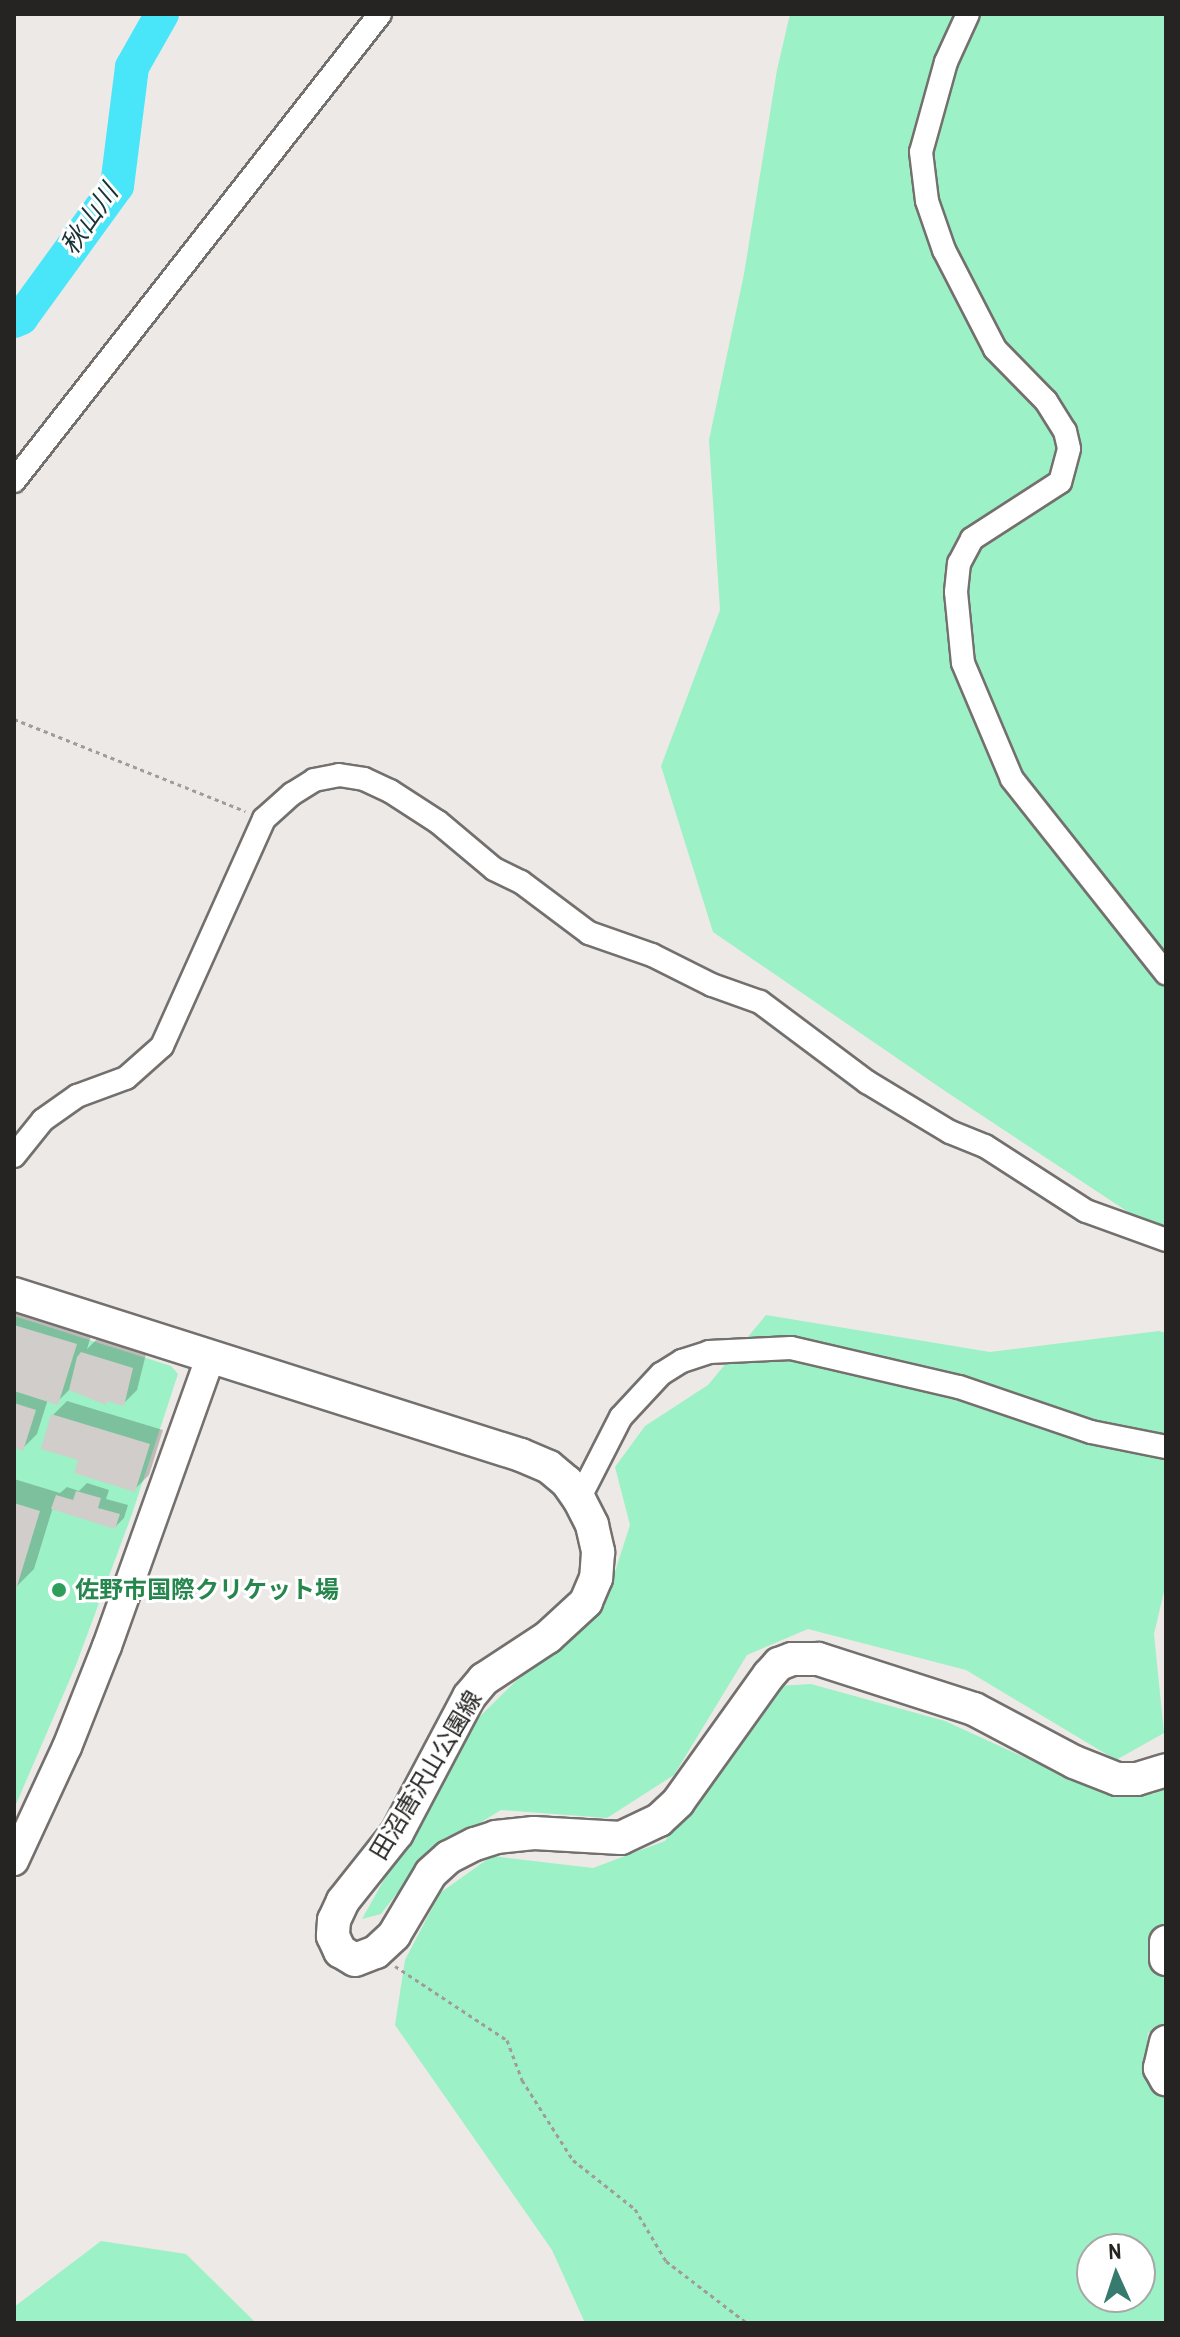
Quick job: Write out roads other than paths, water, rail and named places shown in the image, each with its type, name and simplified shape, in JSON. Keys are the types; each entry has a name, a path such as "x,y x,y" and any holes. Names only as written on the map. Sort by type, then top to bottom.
{"main road":[{"name":"田沼唐沢山公園線","path":"14,1294 521,1455 549,1467 567,1482 579,1499 592,1525 598,1552 596,1578 586,1602 548,1637 484,1679 469,1697 397,1833 343,1901 334,1920 333,1936 340,1951 355,1960 376,1952 394,1935 431,1873 449,1857 475,1844 496,1837 534,1833 621,1838 659,1820 678,1802 769,1675 779,1664 792,1659 818,1659 974,1709 1074,1762 1117,1779 1137,1779 1166,1770"},
{"path":"1166,1942 1166,1959"},
{"path":"1166,2042 1160,2068 1166,2079"}],"street":[{"path":"14,481 380,14"},
{"path":"968,14 946,62 921,152 927,201 944,250 995,349 1046,401 1065,431 1069,449 1060,482 972,539 959,563 956,592 963,663 1012,779 1166,973"},
{"path":"14,1156 43,1120 77,1096 126,1078 162,1046 264,819 292,794 314,780 339,775 364,779 438,822 494,869 521,882 589,933 652,955 712,985 760,1002 867,1082 950,1132 985,1146 1086,1211 1166,1240"},
{"path":"579,1499 621,1417 661,1374 682,1361 709,1352 791,1348 959,1387 1091,1432 1166,1447"},
{"path":"14,1861 67,1747 107,1646 210,1358"}],"waterway":[{"name":"秋山川","path":"14,321 21,318 117,186 132,67 162,14"}],"place":[{"name":"佐野市国際クリケット場","path":"59,1590"}]}
